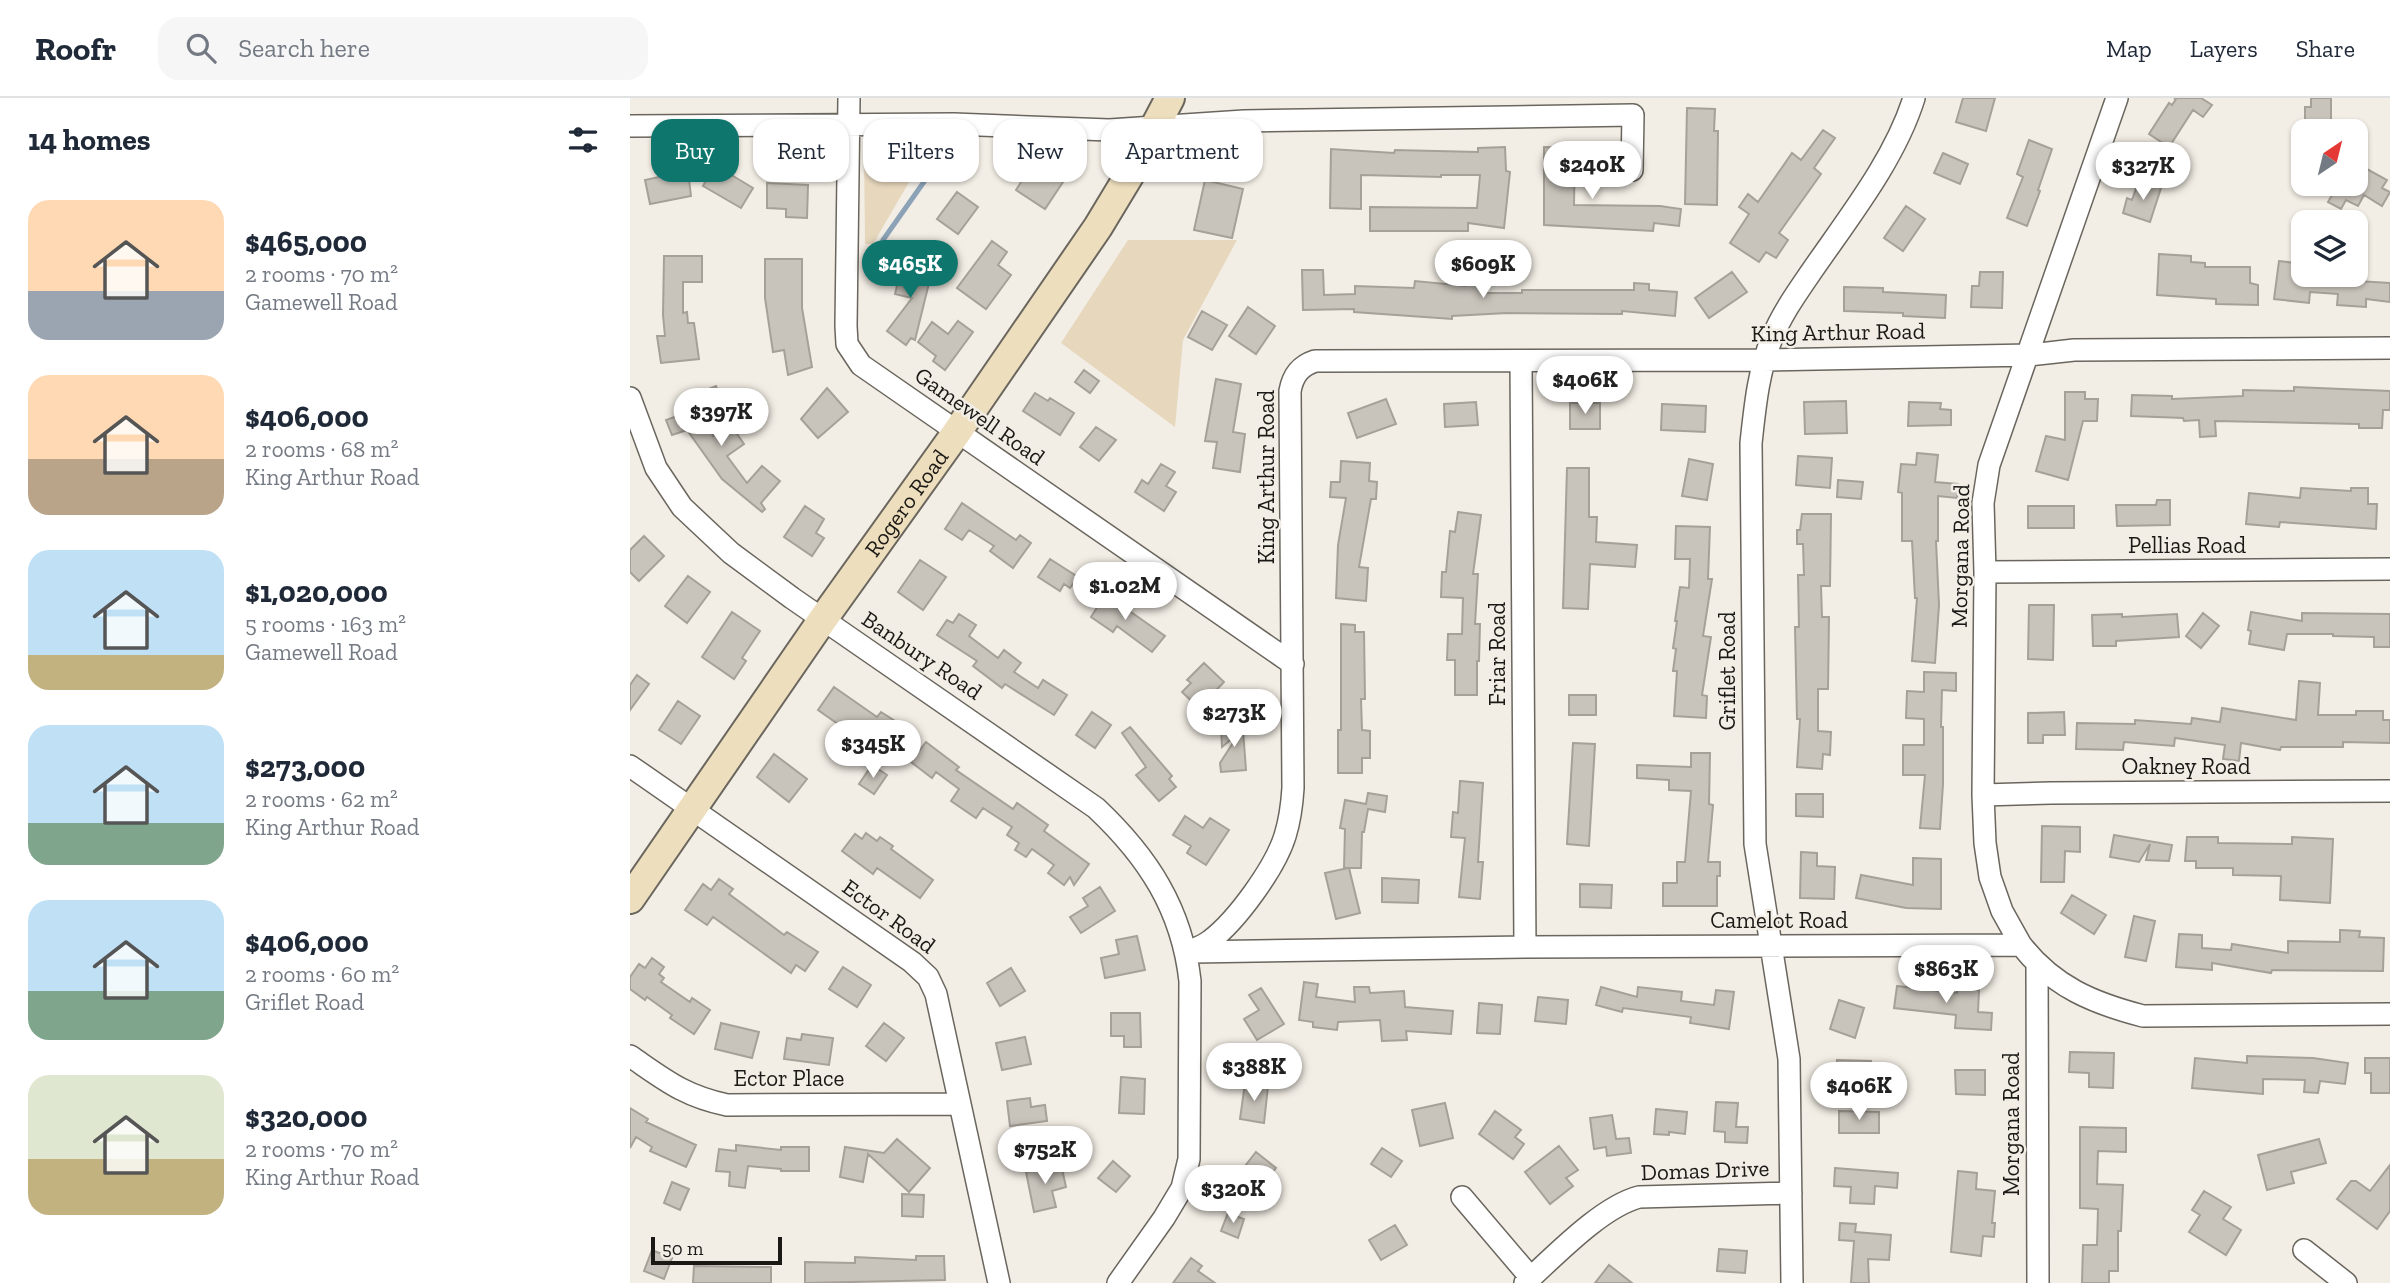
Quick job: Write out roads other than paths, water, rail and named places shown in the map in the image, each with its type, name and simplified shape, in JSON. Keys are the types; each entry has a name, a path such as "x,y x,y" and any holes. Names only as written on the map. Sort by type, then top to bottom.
{"main road":[{"name":"Rogero Road","path":"1158,119 1170,98"},
{"name":"Rogero Road","path":"630,899 823,619 957,432 1098,227 1125,182"}],"street":[{"name":"Gamewell Road","path":"848,119 849,98"},
{"name":"Griflet Road","path":"1792,1283 1789,1059 1769,947 1754,830 1751,443 1756,394 1763,360 1786,310 1886,161 1914,98"},
{"name":"Morgana Road","path":"2021,945 2003,911 1990,877 1985,843 1983,503 1989,466 2117,98"},
{"path":"1263,121 1633,115 1632,170"},
{"path":"630,126 753,126"},
{"path":"849,126 1031,126 1101,130"},
{"name":"Gamewell Road","path":"848,182 848,344 861,366 1293,664"},
{"name":"King Arthur Road","path":"1187,953 1210,941 1235,915 1273,864 1291,815 1293,664 1290,391 1296,373 1304,365 1315,361 1763,360 2029,355 2074,350 2390,348"},
{"name":"Friar Road","path":"1521,361 1525,947"},
{"name":"Banbury Road","path":"630,398 656,468 682,507 731,553 1096,808 1121,831 1145,860 1164,891 1187,953"},
{"name":"Pellias Road","path":"1985,572 2390,569"},
{"name":"Ector Road","path":"630,766 912,961 928,977 936,994 999,1283"},
{"name":"Oakney Road","path":"1983,795 2390,792"},
{"path":"2021,945 2037,965 2066,987 2103,1006 2143,1016 2390,1014"},
{"name":"Camelot Road","path":"1187,953 1525,947 2021,945"},
{"path":"1118,1283 1182,1188 1189,1159 1190,981 1187,953"},
{"name":"Morgana Road","path":"2037,965 2038,1283"},
{"name":"Ector Place","path":"630,1055 674,1086 700,1099 726,1105 960,1104"},
{"name":"Domas Drive","path":"1528,1280 1607,1211 1624,1201 1639,1197 1791,1193"},
{"path":"1462,1197 1528,1280"},
{"path":"2304,1250 2346,1283"}],"waterway":[{"path":"883,240 924,182"}]}
